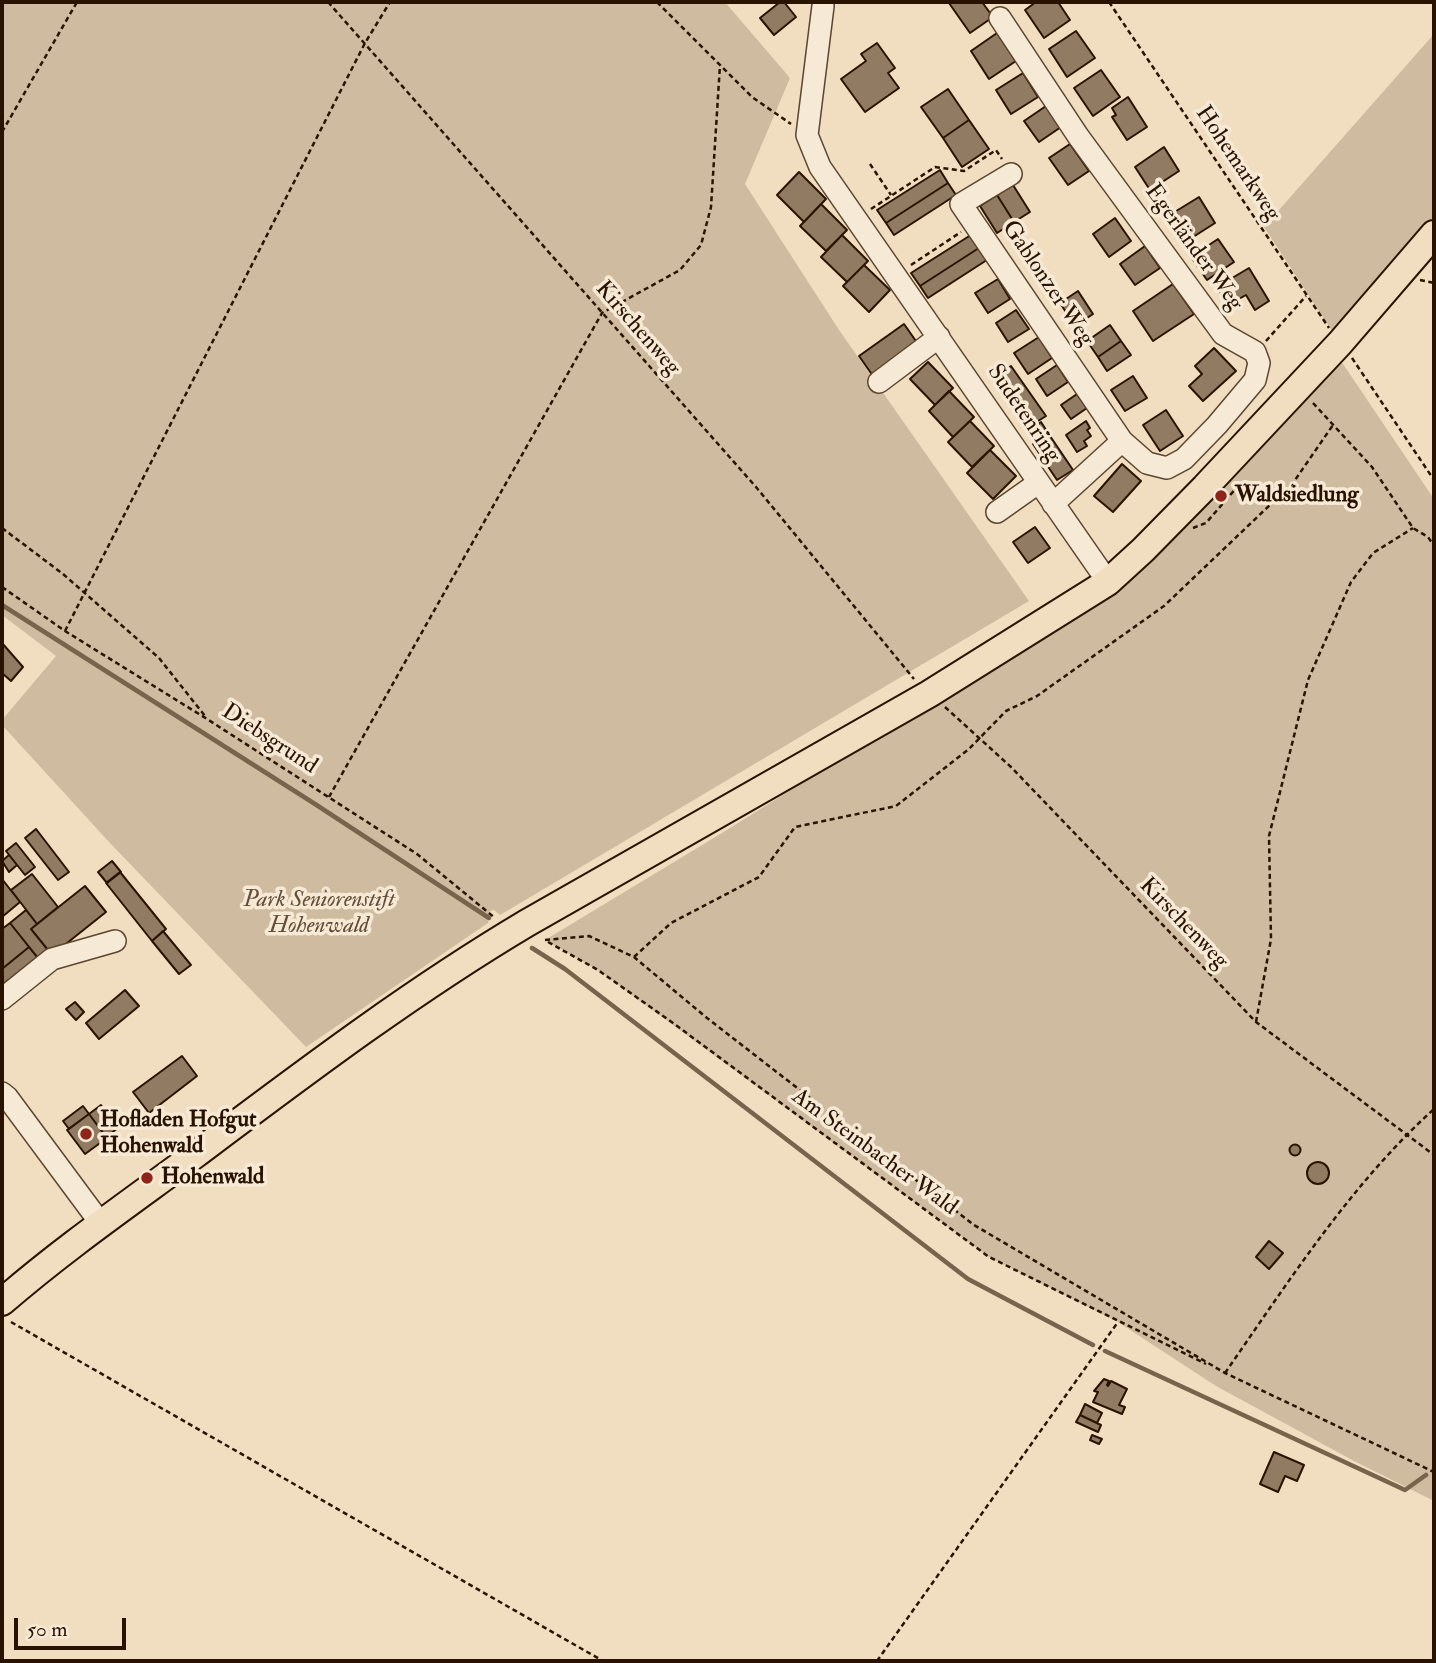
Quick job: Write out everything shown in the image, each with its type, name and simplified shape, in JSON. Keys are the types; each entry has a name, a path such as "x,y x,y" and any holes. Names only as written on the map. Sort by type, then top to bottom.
{"main road":[{"path":"2,1310 100,1226 404,1000 509,933 1108,582 1143,550 1340,344 1434,234"}],"street":[{"name":"Sudetenring","path":"822,3 807,135 820,167 1108,582"},
{"name":"Egerländer Weg","path":"1000,18 1078,136 1223,334 1255,352"},
{"name":"Gablonzer Weg","path":"1011,174 961,204 1122,441"},
{"path":"879,382 939,337"},
{"path":"1053,504 1122,441 1147,463 1157,466 1167,468 1184,459 1255,380 1259,363 1255,352"},
{"path":"997,512 1038,483"},
{"path":"2,999 52,959 115,941"},
{"path":"2,1093 100,1226"}],"path":[{"path":"2,132 78,2"},
{"name":"Kirschenweg","path":"328,2 756,487 923,688 1011,768 1256,1023 1434,1155"},
{"path":"65,631 366,43 390,2"},
{"path":"657,2 752,97 807,135"},
{"name":"Hohemarkweg","path":"1109,2 1306,296 1340,344 1348,351 1434,480"},
{"path":"329,797 602,313 680,270 701,245 711,207 720,65"},
{"path":"856,218 935,167 964,170 996,150 1011,174"},
{"path":"870,164 891,195"},
{"path":"897,275 974,224"},
{"path":"1255,352 1306,296"},
{"path":"1307,397 1372,467 1413,528 1428,537 1434,546"},
{"path":"1333,425 1293,483 1164,606 1037,695 1006,711 969,749 896,806 795,827 759,877 671,923 634,957 707,1018 974,1225 1225,1373 1434,1472"},
{"path":"2,528 63,574 159,658 208,719"},
{"path":"1256,1023 1271,939 1269,836 1308,680 1352,583 1373,553 1413,528"},
{"name":"Diebsgrund","path":"2,587 65,631 208,719 417,854 509,933"},
{"name":"Am Steinbacher Wald","path":"634,957 589,936 545,940 598,970 989,1257 1225,1373"},
{"path":"1225,1373 1359,1188 1405,1135 1434,1109"},
{"path":"2,1310 603,1661"},
{"path":"877,1661 1118,1322"}],"green space":[{"name":"Park Seniorenstift Hohenwald","path":"2,2 725,2 790,78 745,184 839,330 1029,601 500,915 494,910 490,911 488,923 306,1047 110,843 2,725 2,720 56,656 2,615"},
{"path":"1434,34 1434,234 1340,343 1264,227"},
{"path":"1336,357 1434,499 1434,1501 1216,1386 1118,1322 989,1257 598,970 545,940 1103,595"}],"building":[{"path":"780,2 784,2 796,17 774,35 760,18"},
{"path":"982,2 993,17 970,33 949,3"},
{"path":"1036,2 1058,2 1070,20 1044,38 1025,10"},
{"path":"1076,31 1095,58 1067,77 1049,49"},
{"path":"997,33 1016,61 989,79 971,51"},
{"path":"877,43 895,68 888,73 899,88 865,112 841,79 866,61 861,54"},
{"path":"1101,70 1120,97 1093,116 1074,88"},
{"path":"1023,73 1038,97 1011,114 996,90"},
{"path":"948,89 969,120 943,138 921,107"},
{"path":"1128,97 1147,127 1127,140 1112,117 1116,115 1112,108"},
{"path":"1046,106 1061,127 1039,142 1024,121"},
{"path":"969,120 989,149 962,167 943,138"},
{"path":"1070,144 1089,171 1068,185 1049,158"},
{"path":"1164,147 1179,171 1150,190 1135,167"},
{"path":"940,170 948,183 886,223 877,210"},
{"path":"799,172 826,199 804,222 777,195"},
{"path":"948,183 956,195 894,235 886,223"},
{"path":"1013,185 1030,212 1014,222 997,195"},
{"path":"997,195 1014,222 997,233 980,206"},
{"path":"1199,197 1215,223 1190,239 1173,213"},
{"path":"821,204 847,230 826,251 800,226"},
{"path":"1115,218 1131,241 1109,257 1093,234"},
{"path":"974,233 982,246 920,286 911,273"},
{"path":"842,235 868,261 847,282 821,257"},
{"path":"1218,239 1234,262 1207,280 1191,257"},
{"path":"982,246 990,258 928,298 920,286"},
{"path":"1145,246 1160,268 1135,285 1120,264"},
{"path":"864,265 890,290 869,312 843,286"},
{"path":"1249,268 1269,301 1255,310 1246,295 1228,305 1217,287"},
{"path":"998,279 1010,299 988,313 975,293"},
{"path":"1173,284 1194,314 1153,341 1133,311"},
{"path":"1078,291 1093,314 1075,326 1060,303"},
{"path":"1016,310 1029,329 1008,342 996,323"},
{"path":"904,324 918,344 873,376 859,356"},
{"path":"1110,325 1121,341 1098,357 1087,341"},
{"path":"1039,337 1052,358 1028,374 1014,353"},
{"path":"1121,341 1131,355 1107,371 1098,357"},
{"path":"1214,348 1236,371 1203,401 1189,386 1202,374 1195,366"},
{"path":"928,362 953,388 935,405 910,379"},
{"path":"1057,365 1068,382 1047,396 1036,379"},
{"path":"1011,366 1046,416 1035,423 1001,373"},
{"path":"1133,376 1147,398 1125,411 1111,390"},
{"path":"949,391 974,417 953,437 929,411"},
{"path":"1077,394 1087,408 1071,419 1061,405"},
{"path":"1166,410 1183,436 1160,451 1143,425"},
{"path":"970,421 994,446 972,467 948,442"},
{"path":"1086,421 1091,436 1084,441 1087,446 1077,452 1066,435"},
{"path":"1041,422 1048,433 1037,441 1030,430"},
{"path":"1048,433 1073,470 1057,480 1033,444"},
{"path":"990,450 1016,476 993,499 967,473"},
{"path":"1122,464 1141,481 1113,512 1094,496"},
{"path":"1035,527 1050,548 1028,563 1013,542"},
{"path":"2,643 23,667 11,681 2,673"},
{"path":"36,829 69,872 58,880 25,838"},
{"path":"16,843 35,867 25,875 6,851"},
{"path":"9,855 17,865 9,872 2,861"},
{"path":"112,861 121,872 107,883 98,872"},
{"path":"120,872 166,929 152,941 106,883"},
{"path":"32,874 58,907 37,924 11,890"},
{"path":"2,879 20,902 2,917"},
{"path":"85,886 106,912 52,955 31,929"},
{"path":"26,910 37,924 31,929 52,955 42,963 10,923"},
{"path":"10,923 29,947 2,969 2,929"},
{"path":"163,931 191,965 179,974 152,941"},
{"path":"29,947 42,963 2,994 2,969"},
{"path":"125,990 139,1006 99,1039 86,1023"},
{"path":"75,1002 84,1012 76,1020 66,1009"},
{"path":"182,1056 197,1076 149,1113 133,1092"},
{"path":"101,1105 118,1128 106,1137 89,1114"},
{"path":"83,1106 89,1114 69,1129 63,1121"},
{"name":"Hofladen Hofgut Hohenwald","path":"89,1114 107,1138 85,1154 67,1130"},
{"path":"1295,1144 1301,1150 1295,1156 1289,1150"},
{"path":"1318,1162 1326,1165 1329,1173 1326,1181 1318,1184 1310,1181 1307,1173 1310,1165"},
{"path":"1269,1241 1283,1253 1269,1269 1256,1257"},
{"path":"1104,1379 1109,1381 1108,1386 1111,1381 1127,1389 1119,1405 1125,1407 1122,1414 1093,1402 1098,1392 1094,1391"},
{"path":"1085,1404 1102,1413 1097,1423 1080,1415"},
{"path":"1080,1415 1101,1425 1098,1432 1076,1422"},
{"path":"1092,1435 1102,1439 1099,1444 1090,1440"},
{"path":"1274,1452 1304,1465 1297,1481 1285,1476 1278,1492 1260,1484"}],"waterway":[{"path":"2,605 489,918"},
{"path":"532,948 565,969 968,1279 1093,1345"},
{"path":"1105,1351 1405,1490 1426,1475"}],"place":[{"name":"Waldsiedlung","path":"1221,496"},
{"name":"Hofladen Hofgut Hohenwald","path":"86,1134"},
{"name":"Hohenwald","path":"147,1178"}]}
